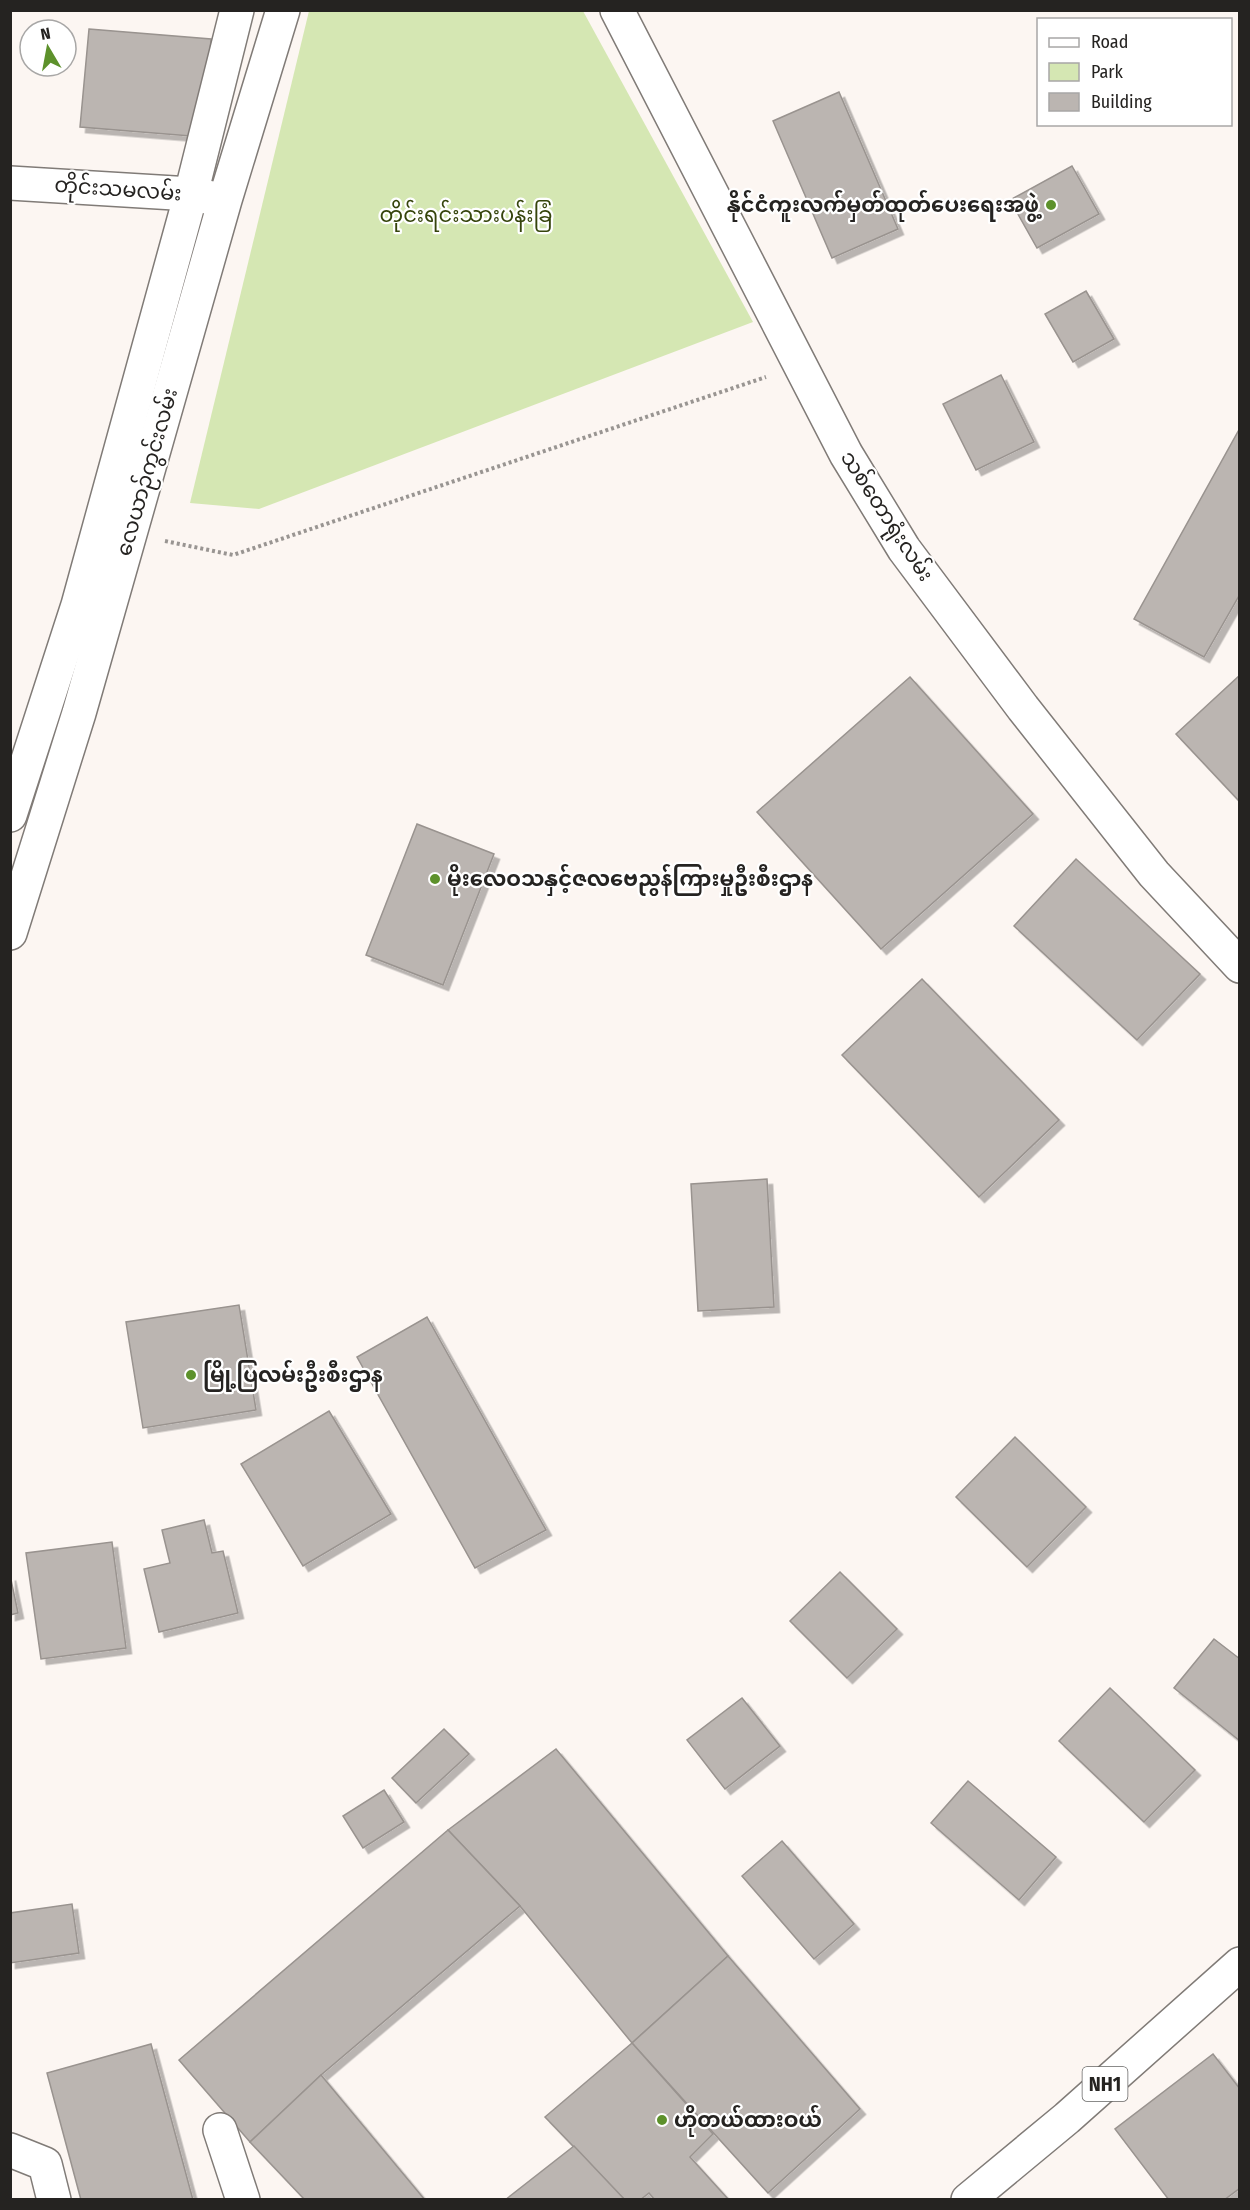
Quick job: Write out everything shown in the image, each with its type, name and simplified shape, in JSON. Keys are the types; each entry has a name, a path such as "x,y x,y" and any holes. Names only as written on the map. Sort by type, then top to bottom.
{"main road":[{"name":"လေယာဉ်ကွင်းလမ်း","path":"10,815 78,605 192,194 237,10"},
{"name":"လေယာဉ်ကွင်းလမ်း","path":"10,933 79,713 225,200 283,10"},
{"name":"သစ်တောရုံးလမ်း","path":"617,10 846,454 904,549 1023,708 1154,874 1239,966"},
{"name":"တိုင်းသမလမ်း","path":"10,183 192,194 225,200"},
{"name":"NH1","path":"968,2199 1067,2118 1239,1964"},
{"path":"220,2130 243,2199"},
{"path":"10,2150 45,2164 54,2199"}],"path":[{"path":"129,533 233,555 801,365"}],"green space":[{"name":"တိုင်းရင်းသားပန်းခြံ","path":"309,11 583,11 753,322 259,509 190,503"}],"building":[{"path":"89,29 211,39 203,137 80,127"},
{"path":"839,92 898,229 832,258 773,121"},
{"path":"1072,166 1099,214 1037,248 1010,200"},
{"path":"1086,291 1114,339 1073,362 1045,314"},
{"path":"1001,375 1034,442 976,470 943,404"},
{"path":"1240,428 1240,594 1204,657 1134,619"},
{"path":"1240,675 1240,802 1176,734"},
{"path":"910,677 1033,814 881,949 757,812"},
{"path":"417,824 494,854 443,985 366,955"},
{"path":"1076,859 1200,974 1137,1040 1014,926"},
{"path":"922,979 1059,1120 979,1197 842,1055"},
{"path":"767,1179 774,1307 698,1311 691,1184"},
{"path":"239,1305 256,1410 143,1428 126,1322"},
{"path":"427,1317 546,1530 475,1568 357,1357"},
{"path":"329,1411 391,1514 303,1566 241,1464"},
{"path":"1015,1437 1086,1507 1027,1567 956,1497"},
{"path":"204,1520 212,1553 223,1551 238,1613 159,1632 144,1569 170,1563 162,1530"},
{"path":"112,1542 126,1648 41,1659 26,1553"},
{"path":"840,1572 897,1629 847,1678 790,1621"},
{"path":"10,1575 18,1613 10,1615"},
{"path":"1214,1639 1240,1659 1240,1741 1174,1688"},
{"path":"1110,1688 1195,1770 1144,1822 1059,1741"},
{"path":"742,1698 780,1746 725,1789 687,1740"},
{"path":"444,1729 469,1754 416,1803 392,1778"},
{"path":"556,1749 728,1956 632,2043 520,1906 448,1830"},
{"path":"968,1781 1056,1857 1019,1900 931,1823"},
{"path":"384,1790 404,1822 363,1848 343,1816"},
{"path":"448,1830 520,1906 321,2075 250,2142 179,2060"},
{"path":"782,1841 854,1924 814,1959 742,1876"},
{"path":"72,1904 79,1953 10,1963 10,1913"},
{"path":"728,1956 860,2109 768,2193 632,2043"},
{"path":"632,2043 713,2134 690,2157 729,2200 655,2200 649,2193 640,2200 625,2200 545,2117"},
{"path":"151,2044 193,2200 81,2200 47,2073"},
{"path":"1213,2054 1240,2089 1240,2188 1224,2200 1169,2200 1115,2129"},
{"path":"321,2075 425,2200 305,2200 250,2142"},
{"path":"574,2146 625,2200 505,2200"}],"place":[{"name":"နိုင်ငံကူးလက်မှတ်ထုတ်ပေးရေးအဖွဲ့","path":"1051,205"},
{"name":"မိုးလေဝသနှင့်ဇလဗေညွန်ကြားမှုဦးစီးဌာန","path":"435,879"},
{"name":"မြို့ပြလမ်းဦးစီးဌာန","path":"191,1375"},
{"name":"ဟိုတယ်ထားဝယ်","path":"662,2120"}]}
